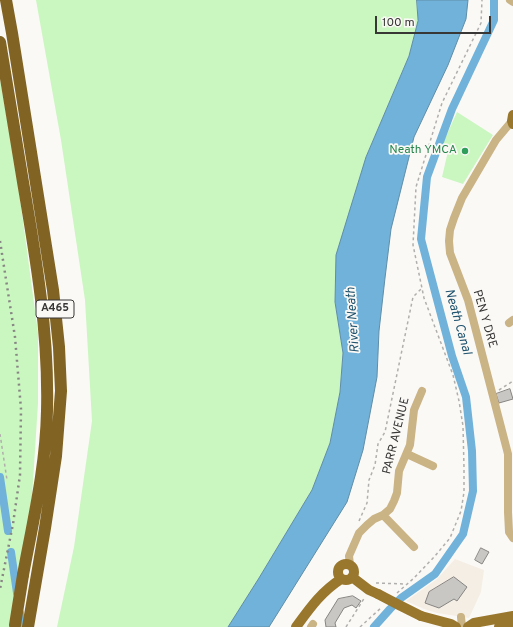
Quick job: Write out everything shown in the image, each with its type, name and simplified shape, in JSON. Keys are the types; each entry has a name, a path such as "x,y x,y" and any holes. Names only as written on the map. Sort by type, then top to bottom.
{"highway":[{"name":"A465","path":"6,0 53,290 59,347 61,391 56,456 28,623"},
{"name":"A465","path":"0,42 35,253 47,368 45,446 15,626"}],"main road":[{"path":"344,564 350,565 354,572 351,579 346,581 341,579 338,575 340,567 344,564"},
{"path":"352,577 372,591 421,616 451,624 456,627"},
{"path":"296,627 313,604 330,586 341,579"},
{"path":"468,627 474,623 513,616"},
{"path":"499,627 513,624"}],"street":[{"name":"PEN Y DRE","path":"513,120 496,140 462,198 450,230 449,241 450,253 468,300 508,454 509,532 513,538"},
{"name":"PARR AVENUE","path":"350,565 350,556 359,533 374,519 383,515 390,509 394,501 397,493 400,471 410,445 414,410 422,391"},
{"path":"407,454 433,466"},
{"path":"383,515 414,547"},
{"path":"461,617 462,627"}],"path":[{"path":"397,593 430,562 450,538 461,511 464,492 462,426 459,401 453,375 426,305 412,245 416,187 442,103 481,23 482,0"},
{"path":"359,522 367,503 369,480 375,465 378,444 385,432 413,297 422,288"},
{"path":"492,394 513,381"},
{"path":"0,434 7,480"},
{"path":"346,627 372,591 373,583 406,584"},
{"path":"360,627 386,603"}],"shaded area":[{"path":"455,559 484,570 481,592 469,618 437,613 406,601 437,579"}],"green space":[{"path":"36,0 417,0 418,21 409,56 366,157 335,302 343,353 340,392 330,443 312,490 228,627 57,627 74,547 92,421 85,300 61,140"},
{"path":"0,79 17,176 38,333 38,403 32,497 11,627 0,627"},
{"name":"Neath YMCA","path":"457,112 493,135 463,184 442,177 449,147 443,143"}],"water":[{"name":"River Neath","path":"417,0 468,0 466,19 448,65 414,137 391,229 379,331 377,377 363,450 347,502 269,627 228,627 312,490 330,443 340,392 343,353 335,302 336,255 366,157 409,56 418,21"}],"building":[{"path":"510,389 513,399 499,403 496,394"},
{"path":"481,548 489,552 482,564 475,560"},
{"path":"454,577 467,587 457,601 454,599 439,608 425,603 429,592"},
{"path":"353,596 361,601 356,608 352,605 344,608 335,623 336,627 326,627 325,620 338,599"}],"waterway":[{"name":"Neath Canal","path":"374,627 401,598 435,574 463,534 473,491 472,451 466,397 452,356 421,239 427,177 452,109 494,20 494,0"},
{"path":"0,477 8,531"},
{"path":"11,552 17,593"},
{"path":"20,613 22,627"}],"railway":[{"path":"0,241 15,337 21,409 20,475 13,524 0,589"}],"place":[{"name":"Neath YMCA","path":"465,151"}]}
